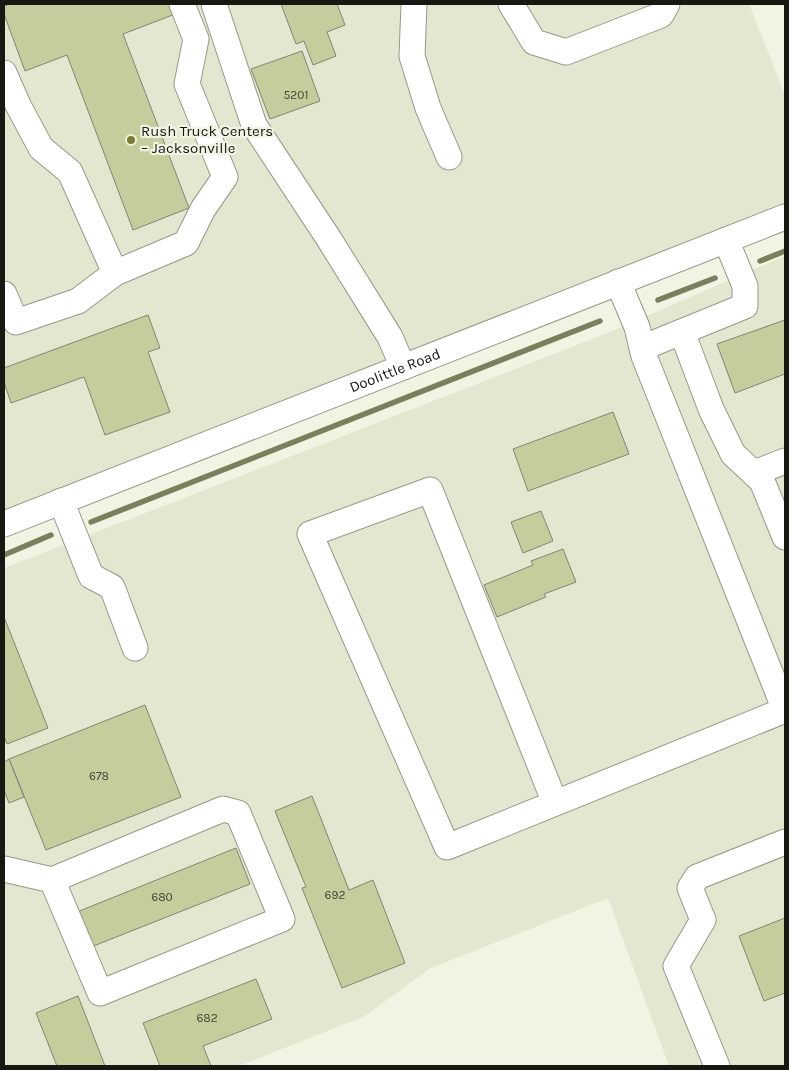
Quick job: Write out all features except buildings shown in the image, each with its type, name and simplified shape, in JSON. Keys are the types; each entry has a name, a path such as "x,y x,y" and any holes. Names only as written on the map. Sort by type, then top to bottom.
{"street":[{"path":"4,294 16,322 78,301 114,273 186,243 203,209 225,177 187,84 196,39 182,4"},
{"path":"214,4 254,125 276,156 390,337 403,367"},
{"path":"414,4 412,56 428,108 449,157"},
{"path":"510,4 534,42 566,52 662,15 667,4"},
{"path":"4,72 18,105 41,148 70,172 114,273"},
{"name":"Doolittle Road","path":"4,524 403,367 621,290 729,248 785,217"},
{"path":"639,338 682,332 745,306 745,286 729,248"},
{"path":"555,803 430,490 310,534 447,847 784,710 621,290"},
{"path":"682,332 710,409 733,454 762,480 785,537"},
{"path":"754,473 785,461"},
{"path":"61,501 91,576 112,587 135,648"},
{"path":"4,869 52,880 222,809 238,813 282,919 100,993 52,880"},
{"path":"717,1066 676,966 704,920 690,888 697,877 785,842"}],"shaded area":[{"path":"4,4 749,4 785,95 785,204 4,514"},
{"path":"785,256 785,1066 669,1066 608,898 429,969 365,1016 239,1066 4,1066 4,568 605,334"}],"waterway":[{"path":"760,261 785,251"},
{"path":"658,300 715,278"},
{"path":"91,522 600,321"},
{"path":"4,555 51,535"}],"place":[{"name":"Rush Truck Centers – Jacksonville","path":"131,140"}]}
